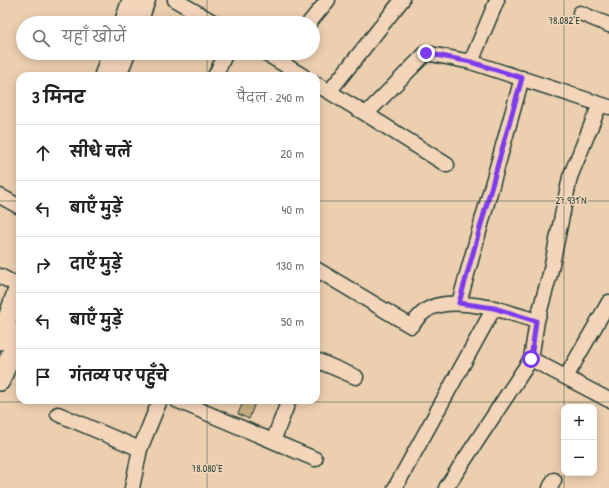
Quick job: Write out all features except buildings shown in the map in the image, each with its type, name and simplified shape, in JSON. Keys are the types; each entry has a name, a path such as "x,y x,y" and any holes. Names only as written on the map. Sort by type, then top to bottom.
{"main road":[{"path":"126,16 132,0"},
{"path":"105,72 110,60"},
{"path":"0,340 16,296"},
{"path":"0,381 16,343"}],"street":[{"path":"142,16 148,0"},
{"path":"175,0 203,16"},
{"path":"315,16 328,0"},
{"path":"329,92 402,0"},
{"path":"471,62 497,0"},
{"path":"580,13 609,25"},
{"path":"366,114 426,53 471,62 605,105 570,177 550,274 536,321 531,359 446,488"},
{"path":"121,72 125,60"},
{"path":"217,72 223,60"},
{"path":"284,60 297,72"},
{"path":"459,303 522,78"},
{"path":"320,86 447,165"},
{"path":"0,196 16,205"},
{"path":"320,271 411,326 424,311 441,304 459,303 494,308 536,321"},
{"path":"0,276 16,283"},
{"path":"566,377 609,302"},
{"path":"395,488 494,308"},
{"path":"531,359 609,400"},
{"path":"320,362 356,377"},
{"path":"132,488 140,449 158,404"},
{"path":"185,404 316,459"},
{"path":"273,441 287,404"},
{"path":"58,414 140,449"}],"route":[{"path":"426,53 448,56 522,78 459,303 494,308 536,321 531,359"}]}
